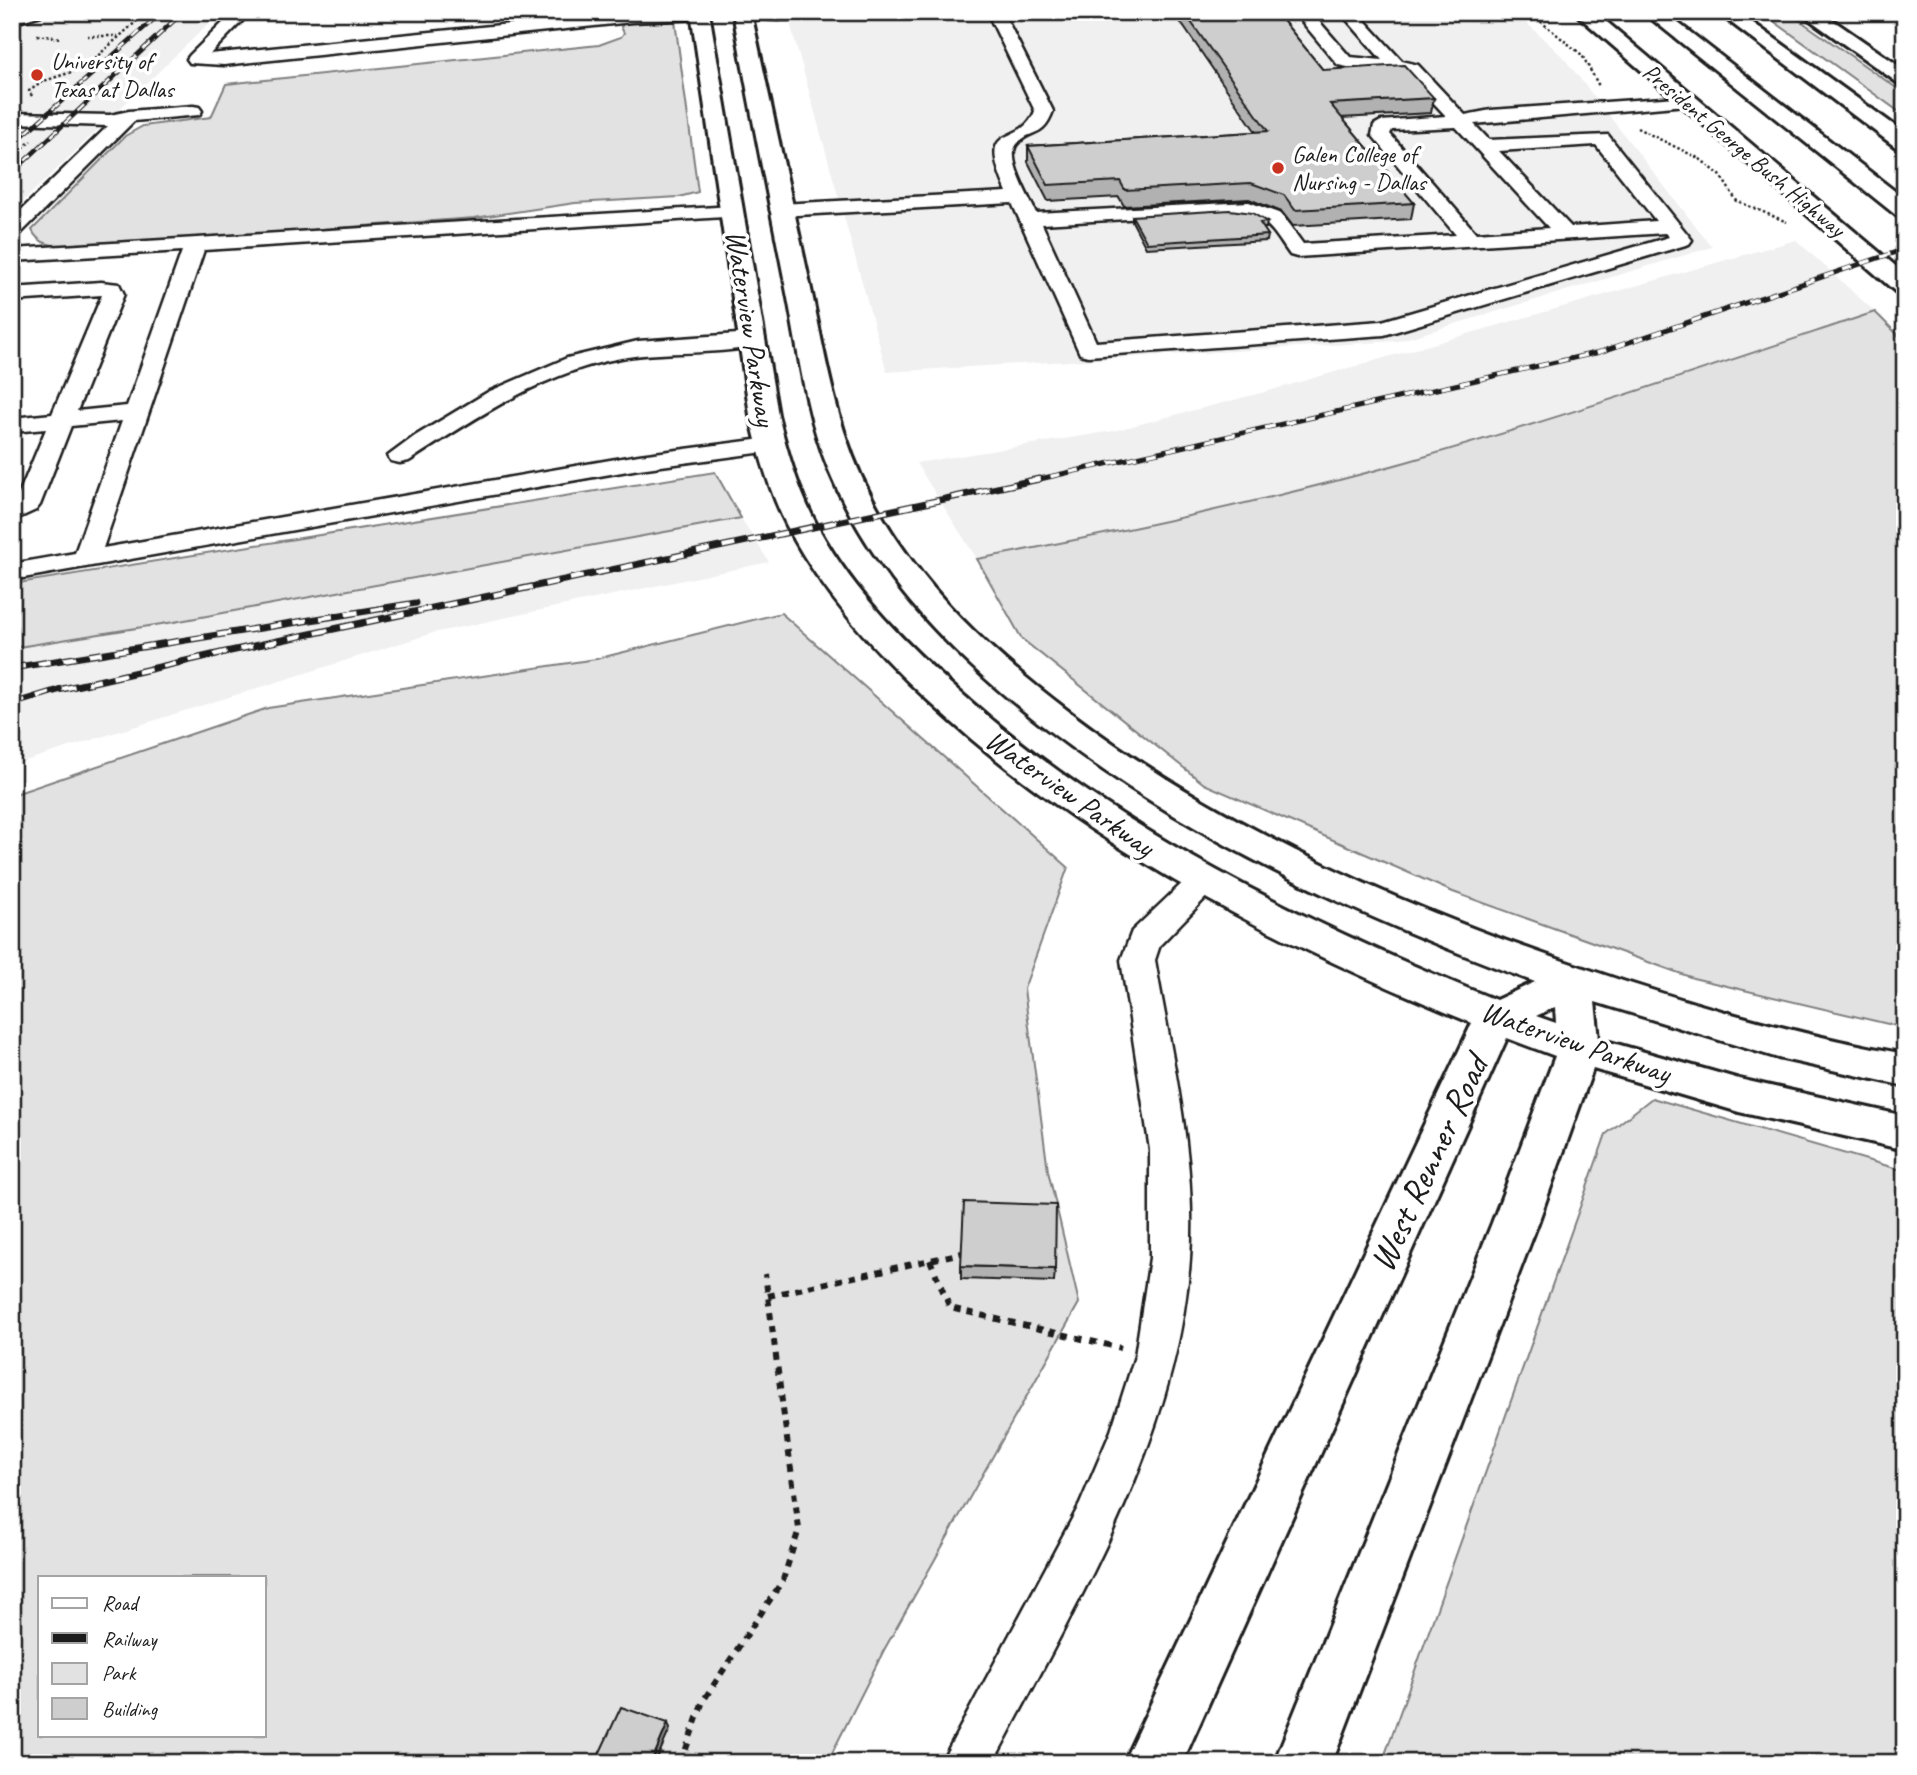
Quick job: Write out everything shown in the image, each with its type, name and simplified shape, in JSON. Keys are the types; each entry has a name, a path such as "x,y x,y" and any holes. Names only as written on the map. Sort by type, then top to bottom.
{"main road":[{"path":"700,13 741,12"},
{"name":"Waterview Parkway","path":"741,12 779,204 834,447 876,533 928,604 970,649 1108,759 1193,813 1313,875 1389,909 1573,981 1744,1034 1871,1065 1905,1070"},
{"name":"President George Bush Highway","path":"1583,12 1905,287"},
{"path":"1652,12 1905,211"},
{"path":"1726,12 1905,143"},
{"path":"1753,12 1783,36 1819,81"},
{"path":"1808,12 1905,79"},
{"name":"Waterview Parkway","path":"700,13 770,445 794,512 835,582 899,654 960,712 1023,766 1096,816 1203,883 1330,946 1496,1017 1579,1048 1700,1084 1905,1133"},
{"path":"732,206 779,204"},
{"path":"1303,1763 1496,1274 1579,1048 1573,981"},
{"name":"West Renner Road","path":"1152,1763 1496,1017 1573,981"}],"street":[{"path":"12,19 35,12"},
{"path":"243,12 196,60 224,60 610,16 700,13"},
{"path":"741,12 769,15 819,12"},
{"path":"995,12 1044,111 1039,124 1009,141 1005,148 1004,163 1088,349 1384,328 1682,240 1601,139 1485,146"},
{"path":"1302,12 1345,61 1367,66 1396,65 1412,69 1566,234"},
{"path":"1348,12 1396,65"},
{"path":"1471,240 1381,135 1381,129 1388,125 1461,121 1501,125 1694,107"},
{"path":"12,110 119,112 128,116"},
{"path":"12,118 110,121 128,116 193,111"},
{"path":"12,231 128,116"},
{"path":"779,204 1015,190"},
{"path":"12,255 493,226 732,206"},
{"path":"1031,219 1228,207 1265,212 1274,218 1297,251 1671,226"},
{"path":"86,559 195,245"},
{"path":"12,295 101,288 111,289 113,294 27,505 12,513"},
{"path":"400,456 458,418 563,366 604,354 752,340"},
{"path":"12,425 61,422 73,425 135,417"},
{"path":"12,572 639,462 770,445"},
{"path":"966,1763 1097,1517 1133,1431 1156,1356 1170,1258 1169,1150 1138,960 1144,940 1203,883"}],"path":[{"path":"35,101 29,91 44,81 84,68 146,12"},
{"path":"1529,12 1583,55 1602,91 1634,127 1700,159 1720,175 1737,201 1793,225"},
{"path":"87,36 118,36"},
{"path":"12,159 28,144"},
{"path":"768,1296 962,1253"},
{"path":"930,1260 950,1308 1156,1356"},
{"path":"681,1763 703,1702 783,1580 799,1529 765,1274"}],"shaded area":[{"path":"102,12 221,12 12,212 12,23 53,17 90,21"},
{"path":"787,12 1515,12 1563,57 1712,247 1398,341 887,372"},
{"path":"1796,240 1875,312 1572,412 1404,463 1171,522 977,559 916,463 1113,431 1265,392"},
{"path":"741,518 769,562 433,633 12,765 12,648 174,622"}],"green space":[{"path":"1761,12 1788,12 1905,94 1905,116"},
{"path":"675,21 698,192 679,197 575,203 474,218 75,247 44,243 32,230 125,136 143,126 211,117 226,84 599,45 621,37 624,33 621,27 623,24"},
{"path":"1875,312 1905,342 1905,1028 1693,978 1453,892 1204,784 1022,639 977,559 1192,515 1406,462 1583,408"},
{"path":"715,472 741,518 174,622 12,648 12,584"},
{"path":"781,613 1068,867 1024,989 1048,1171 1079,1303 884,1650 827,1763 12,1763 12,795 268,708 596,659"},
{"path":"1652,1098 1905,1171 1905,1763 1382,1763 1606,1134"}],"building":[{"path":"1184,12 1276,12 1323,70 1404,65 1434,98 1330,104 1414,203 1295,210 1284,195 1251,183 1125,190 1120,181 1048,185 1028,146 1268,131"},
{"path":"1230,210 1252,213 1267,222 1260,223 1268,235 1147,243 1132,216"},
{"path":"964,1202 1056,1205 1055,1269 961,1266"},
{"path":"621,1707 668,1723 651,1763 595,1763"}],"waterway":[{"path":"12,136 19,130"}],"railway":[{"path":"12,145 162,12"},
{"path":"12,173 183,12"},
{"path":"1031,481 1600,352 1905,249"},
{"path":"12,704 58,690 221,653 1039,479"},
{"path":"12,668 416,603"}],"place":[{"name":"University of Texas at Dallas","path":"37,75"},
{"name":"Galen College of Nursing - Dallas","path":"1278,168"}]}
